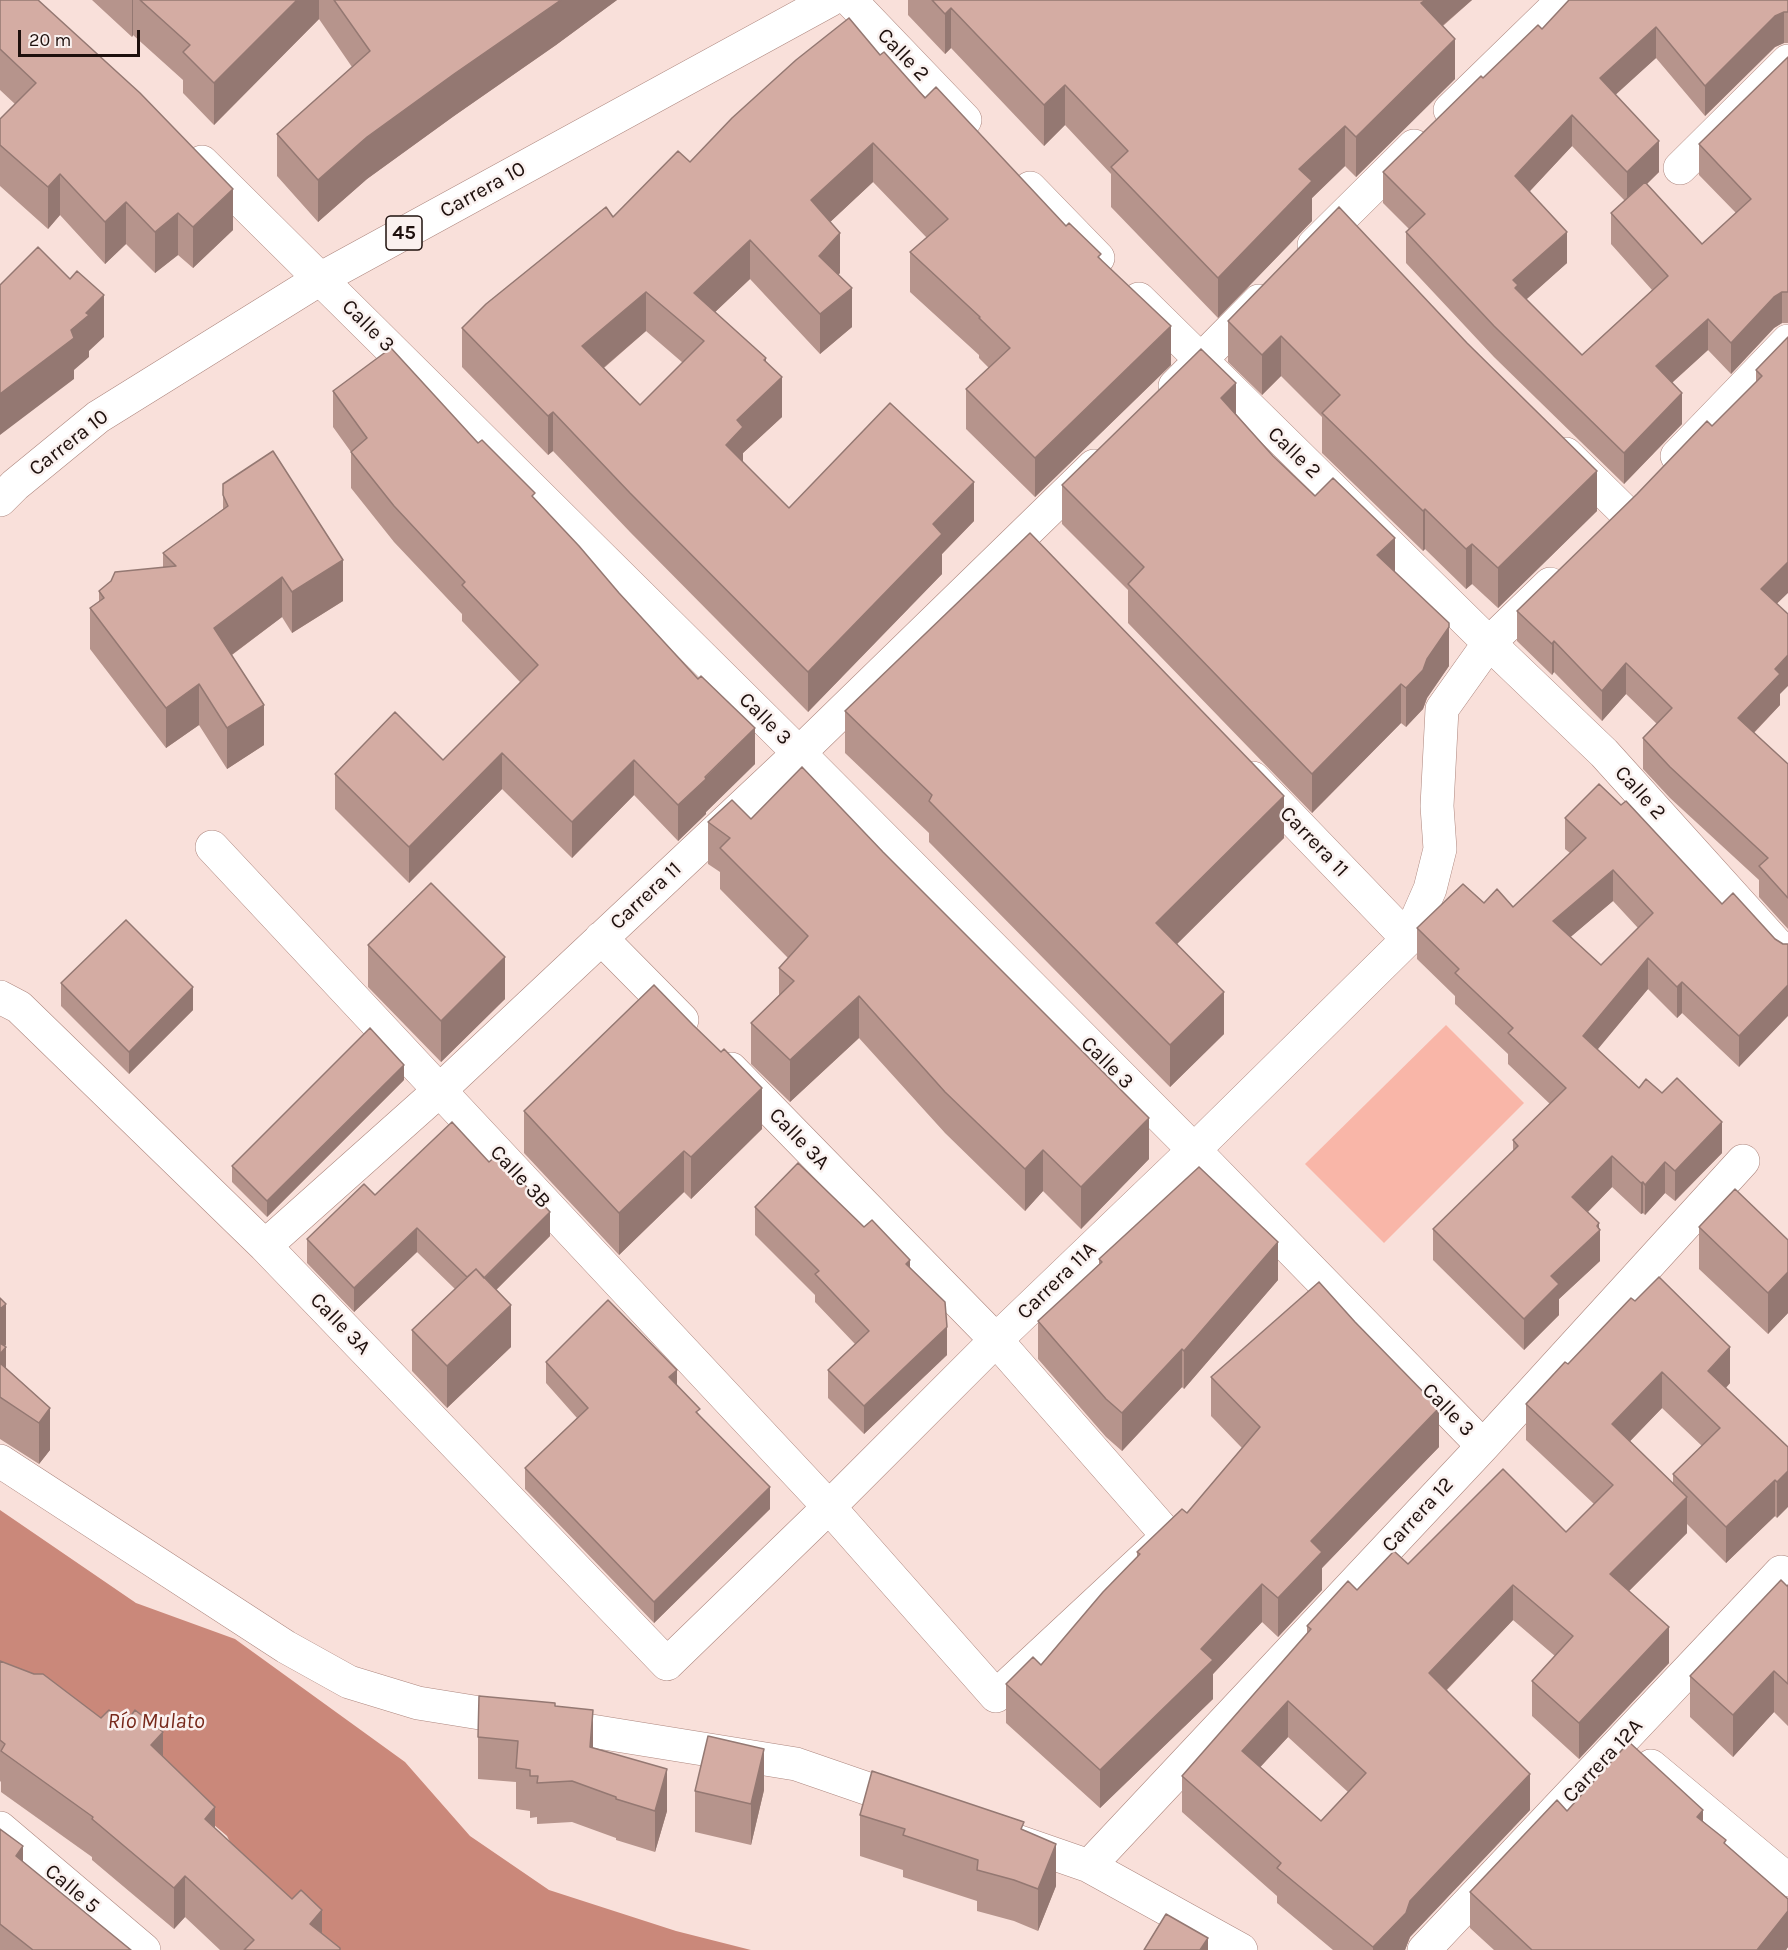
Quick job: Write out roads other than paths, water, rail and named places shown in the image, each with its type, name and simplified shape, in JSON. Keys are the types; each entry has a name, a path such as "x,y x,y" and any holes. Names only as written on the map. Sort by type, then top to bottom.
{"street":[{"name":"Carrera 10","path":"5,485 98,417 320,279 830,0"},
{"name":"Calle 2","path":"850,0 989,145"},
{"path":"1152,410 1339,220 1563,0"},
{"path":"1680,168 1788,61"},
{"name":"Calle 3","path":"179,140 799,753 1194,1150 1483,1446"},
{"name":"Calle 2","path":"1013,171 1201,362 1604,753 1788,957"},
{"path":"1339,220 1362,245"},
{"path":"1548,436 1632,502 1788,342"},
{"name":"Carrera 11","path":"265,1246 440,1090 799,753 1028,547 1119,442"},
{"path":"1489,643 1573,561"},
{"name":"Carrera 11A","path":"667,1664 1408,939 1430,888 1440,849 1437,806 1442,709 1489,643"},
{"name":"Carrera 11","path":"1235,760 1408,939"},
{"name":"Calle 3B","path":"212,847 829,1507"},
{"name":"Calle 3A","path":"601,938 996,1340 1168,1536 996,1696 829,1507"},
{"name":"Calle 3A","path":"0,998 19,1007 265,1246 667,1664"},
{"name":"Carrera 12","path":"1089,1866 1483,1446 1743,1161"},
{"path":"0,1461 286,1647 349,1682 418,1703 796,1764 931,1811"},
{"name":"Carrera 12A","path":"1424,1950 1781,1572"},
{"path":"1621,1741 1788,1880"},
{"name":"Calle 5","path":"0,1828 144,1950"},
{"path":"987,1831 1089,1866 1241,1950"}],"water":[{"name":"Río Mulato","path":"0,1510 136,1603 235,1639 405,1762 470,1836 549,1890 676,1931 751,1950 330,1950 253,1889 227,1836 206,1818 0,1734"}]}
